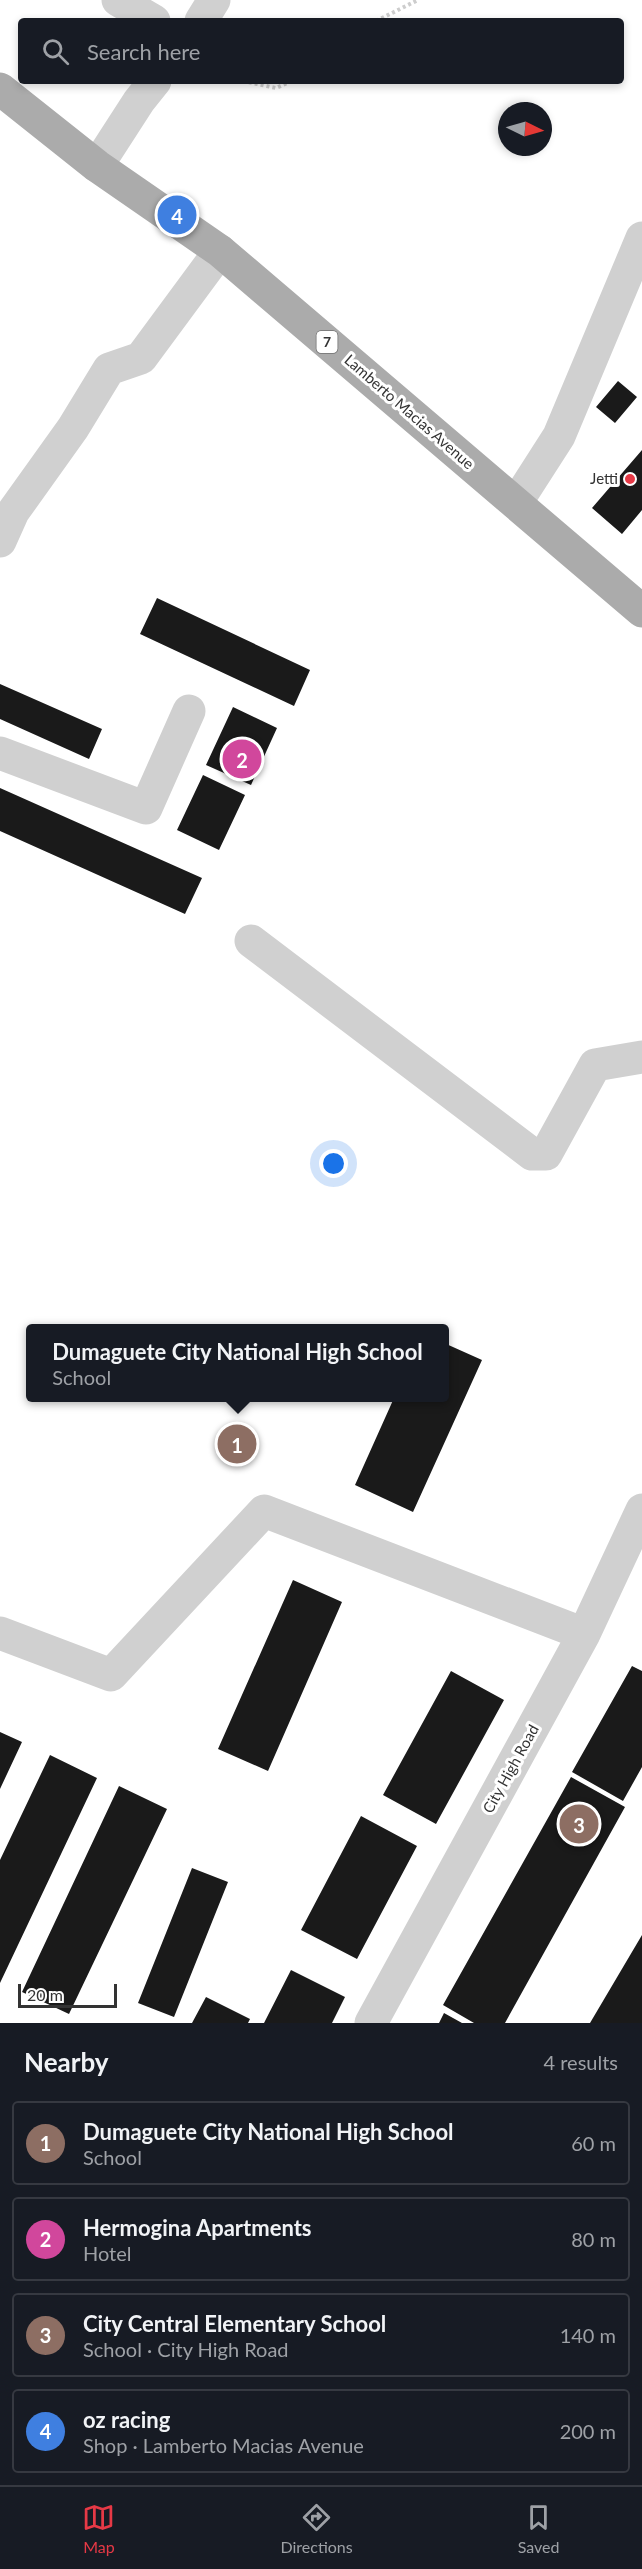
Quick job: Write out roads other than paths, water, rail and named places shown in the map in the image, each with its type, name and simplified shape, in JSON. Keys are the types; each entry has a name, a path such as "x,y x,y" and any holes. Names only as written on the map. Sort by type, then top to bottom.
{"main road":[{"name":"Lamberto Macias Avenue","path":"0,89 97,166 220,251 642,611"}],"street":[{"path":"118,0 149,18"},
{"path":"203,18 214,0"},
{"path":"97,166 138,101 152,84"},
{"path":"516,503 559,436 642,238"},
{"path":"0,541 7,509 73,428 108,369 141,358 220,251"},
{"path":"0,753 146,808 189,711"},
{"path":"251,941 532,1154 546,1154 595,1065 642,1057"},
{"name":"City High Road","path":"371,2023 584,1634 642,1510"},
{"path":"0,1633 111,1675 264,1511 584,1634"}],"place":[{"name":"oz racing","path":"177,215"},
{"name":"Jetti","path":"630,479"},
{"name":"Hermogina Apartments","path":"242,759"},
{"name":"Dumaguete City National High School","path":"237,1444"},
{"name":"City Central Elementary School","path":"579,1824"}]}
